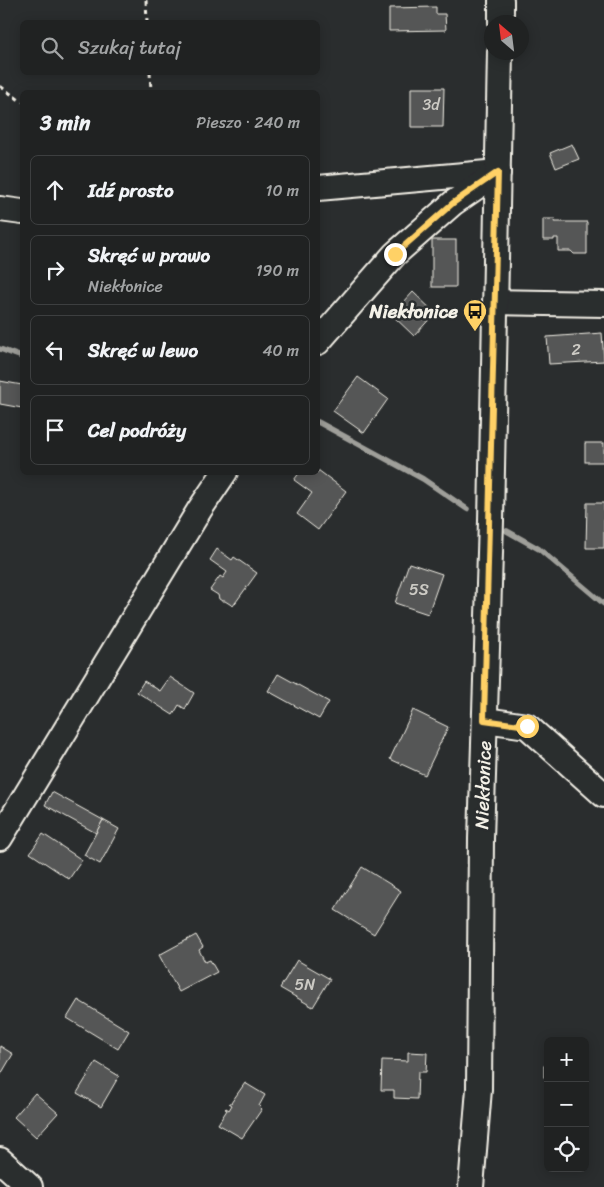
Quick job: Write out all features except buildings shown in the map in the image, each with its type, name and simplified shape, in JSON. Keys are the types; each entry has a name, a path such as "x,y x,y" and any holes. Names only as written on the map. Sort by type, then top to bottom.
{"street":[{"path":"501,0 501,15"},
{"name":"Niekłonice","path":"471,1187 478,1089 481,839 500,60"},
{"path":"320,188 498,172"},
{"path":"320,340 395,254 453,203 498,172"},
{"path":"0,209 20,212"},
{"path":"495,302 604,304"},
{"path":"0,838 200,509 223,475"},
{"path":"484,720 527,726 604,795"},
{"path":"0,1160 30,1187"}],"path":[{"path":"146,0 148,20"},
{"path":"150,75 151,90"},
{"path":"0,86 20,101"}],"waterway":[{"path":"0,349 20,356"},
{"path":"320,423 423,479 467,509"},
{"path":"507,531 539,549 604,604"}],"place":[{"name":"Niekłonice","path":"475,332"}],"route":[{"path":"395,254 453,203 498,172 484,720 527,726"}]}
